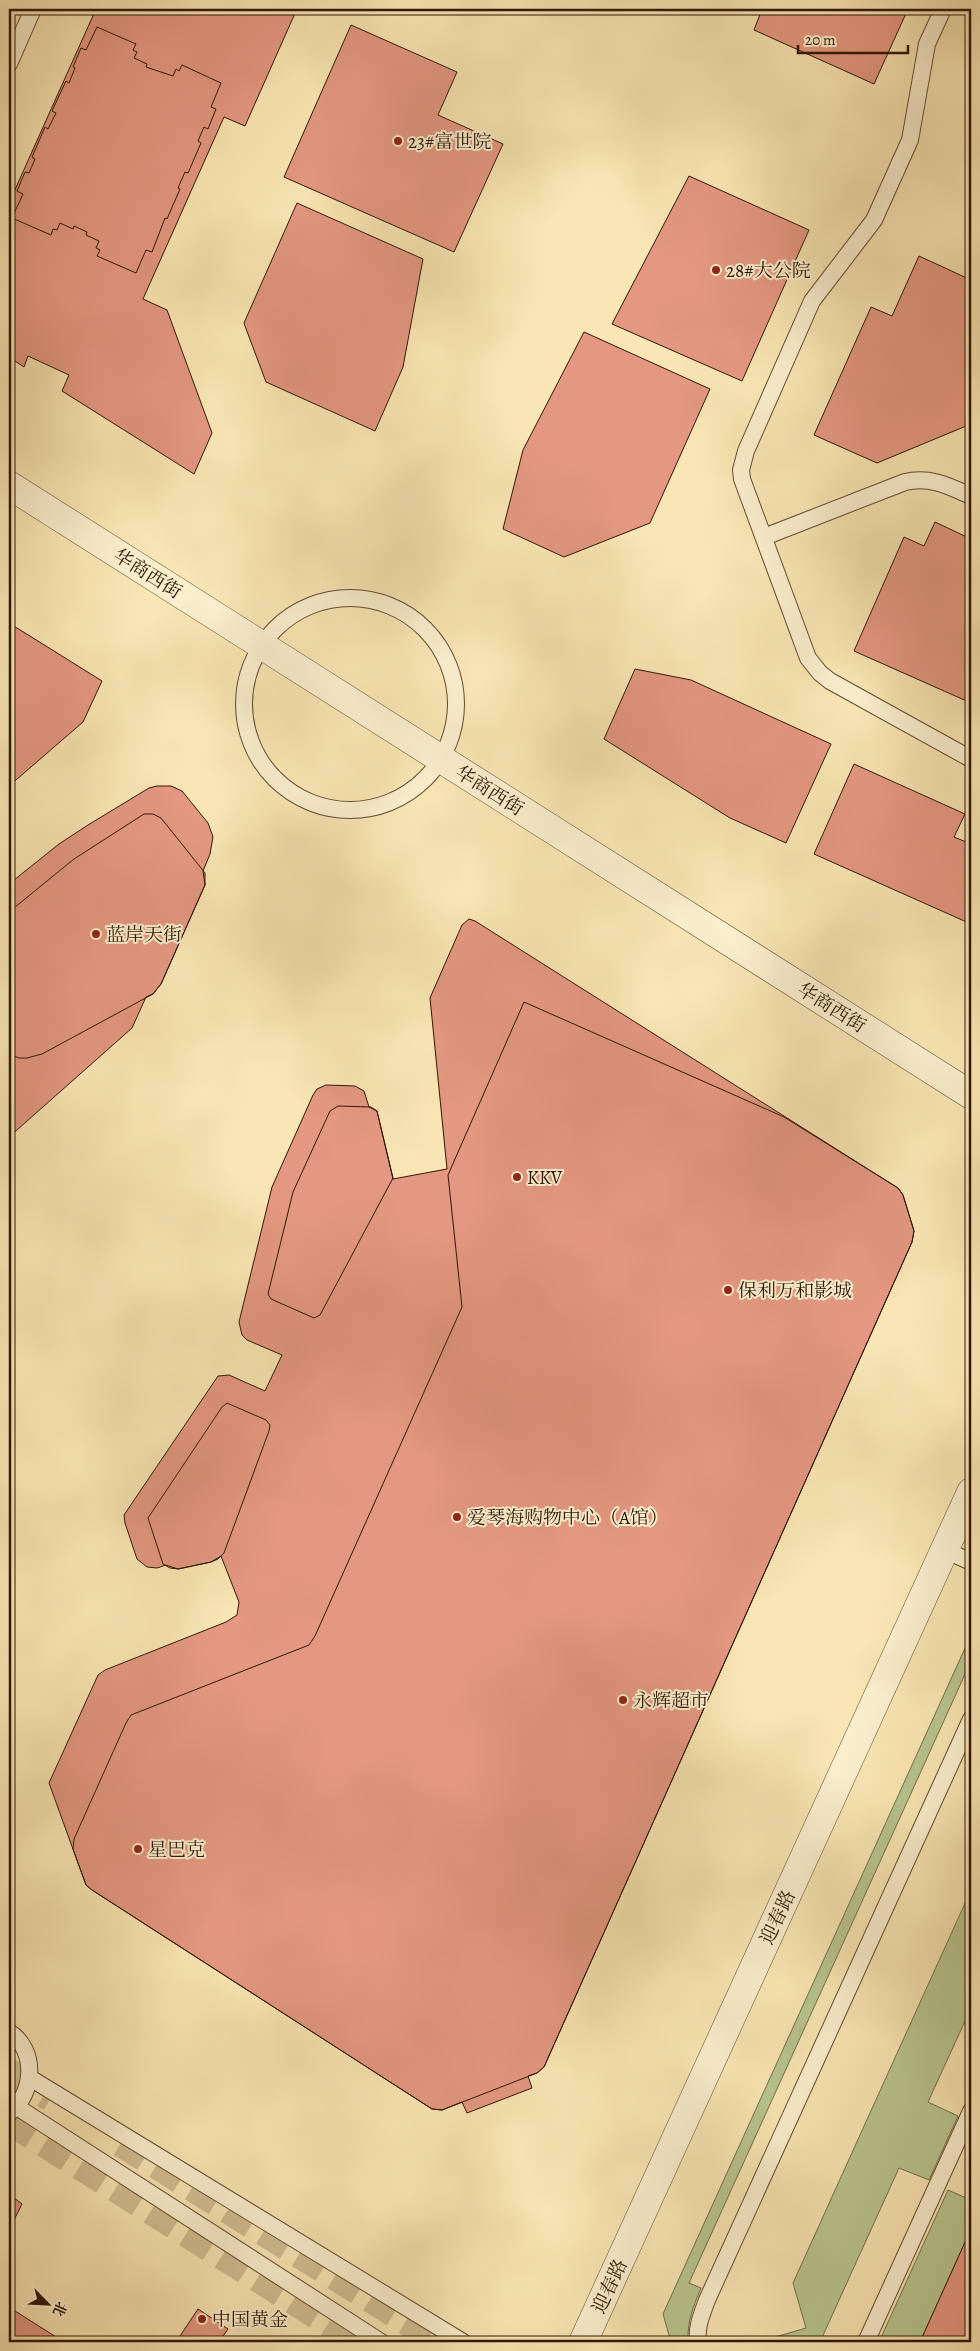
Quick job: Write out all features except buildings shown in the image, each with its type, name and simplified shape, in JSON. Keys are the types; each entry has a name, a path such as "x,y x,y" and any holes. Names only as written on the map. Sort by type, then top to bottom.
{"street":[{"name":"华商西街","path":"9,485 971,1096"},
{"name":"迎春路","path":"583,2342 971,1492"}],"lane":[{"path":"9,64 33,9"},
{"path":"942,9 927,44 910,140 874,220 812,301 746,451 741,470 742,479 808,658 820,673 830,681 971,759"},
{"path":"764,537 905,482 920,479 942,483 971,496"},
{"path":"338,598 377,602 406,614 425,628 440,647 450,668 456,691 456,715 451,739 441,759 426,779 407,794 378,806 362,810 339,811 315,805 294,795 275,780 261,762 250,740 245,717 245,694 250,670 262,646 274,630 293,615 314,604 338,598"},
{"path":"945,1550 971,1562"},
{"path":"698,2342 697,2334 707,2300 971,1719"},
{"path":"9,2032 24,2048 29,2062 30,2078 26,2094 13,2110 381,2342"},
{"path":"30,2078 463,2342"},
{"path":"866,2342 971,2111"}],"green space":[{"path":"971,1635 971,1661 689,2283 701,2288 691,2315 688,2328 688,2342 671,2342 663,2314"},
{"path":"971,1890 971,2008 928,2102 958,2116 929,2180 899,2168 820,2342 770,2342 773,2341 772,2338 806,2328 793,2283"},
{"path":"948,2190 971,2200 971,2229 920,2342 879,2342"}],"tunnel":[{"path":"9,2072 51,2098"},
{"path":"9,2121 359,2342"},
{"path":"121,2143 440,2342"}],"place":[{"name":"23#富世院","path":"398,141"},
{"name":"28#大公院","path":"716,270"},
{"name":"蓝岸天街","path":"96,934"},
{"name":"KKV","path":"517,1177"},
{"name":"保利万和影城","path":"728,1290"},
{"name":"爱琴海购物中心（A馆）","path":"457,1517"},
{"name":"永辉超市","path":"623,1700"},
{"name":"星巴克","path":"138,1849"},
{"name":"中国黄金","path":"202,2319"}]}
